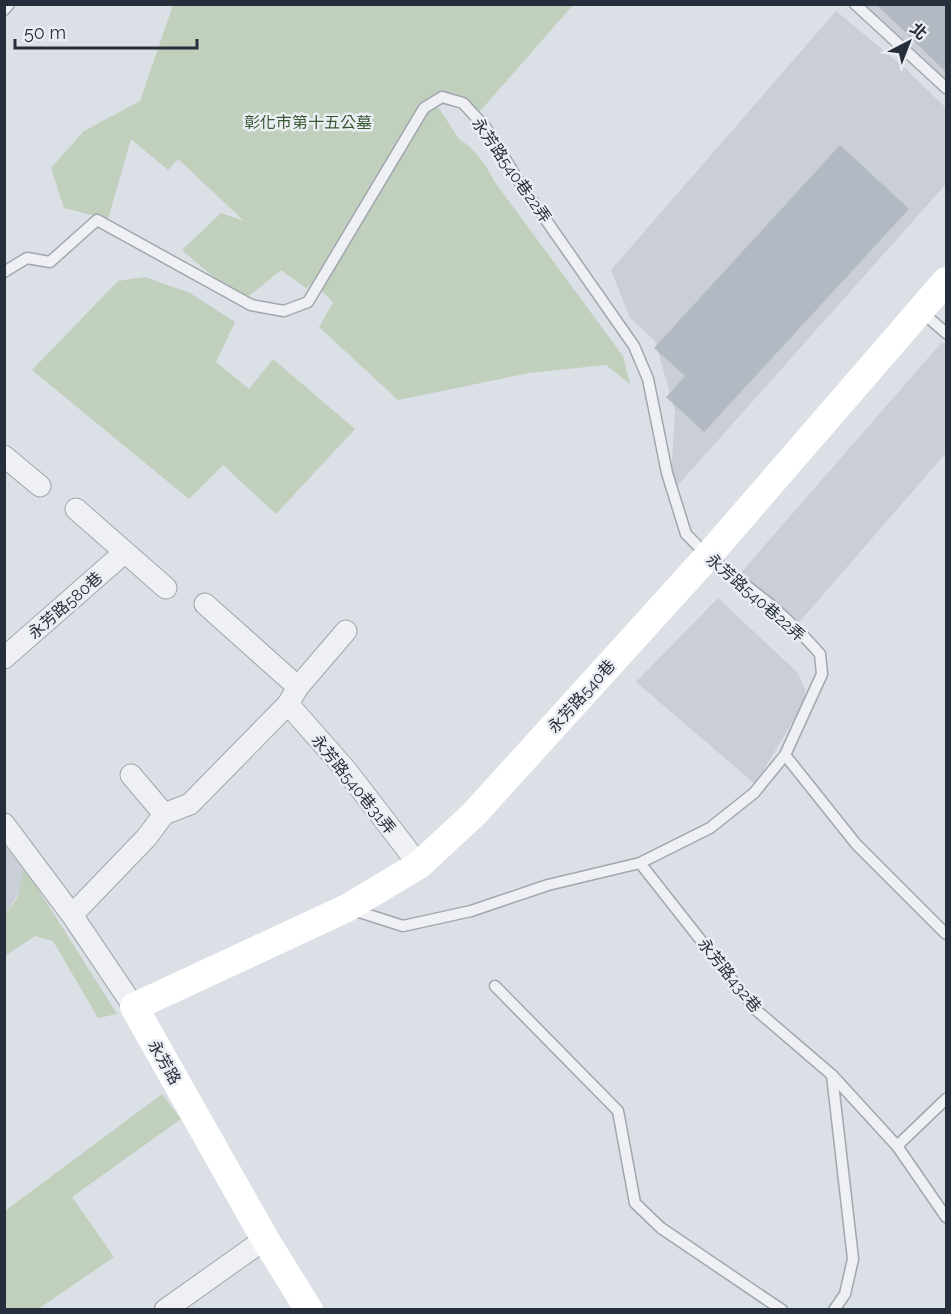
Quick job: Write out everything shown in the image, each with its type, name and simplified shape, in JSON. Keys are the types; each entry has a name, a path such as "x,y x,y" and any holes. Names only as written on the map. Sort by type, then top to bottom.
{"street":[{"name":"永芳路540巷","path":"134,1007 347,908 419,865 474,814 708,556 946,280"},
{"path":"4,456 40,486"},
{"path":"76,509 166,588"},
{"name":"永芳路580巷","path":"4,658 125,552"},
{"name":"永芳路540巷31弄","path":"205,604 293,696 419,865"},
{"path":"72,915 147,837 164,814 190,804 293,696 346,631"},
{"path":"131,776 164,814"},
{"name":"永芳路","path":"4,824 72,915 134,1007 309,1310"},
{"path":"165,1310 266,1239"}],"lane":[{"path":"4,10 9,4"},
{"path":"855,4 946,88"},
{"name":"永芳路540巷22弄","path":"4,272 27,258 50,262 97,220 251,305 284,311 308,302 424,108 442,97 463,103 486,128 518,180 634,346 648,379 666,473 686,534 708,556 771,605 820,654 822,674 785,755 754,793 710,828 640,862 548,885 471,911 403,926 347,908"},
{"path":"920,310 946,333"},
{"path":"785,755 856,844 946,934"},
{"name":"永芳路432巷","path":"640,862 755,1009 832,1075 897,1146 946,1217"},
{"path":"495,986 618,1111 635,1203 661,1228 782,1310"},
{"path":"832,1075 853,1259 845,1294 834,1310"},
{"path":"897,1146 946,1099"}],"shaded area":[{"path":"860,5 946,5 946,84"},
{"path":"836,11 906,69 946,108 946,184 670,494 675,411 655,341 630,318 611,270"},
{"path":"942,342 946,346 946,453 788,635 731,584"},
{"path":"718,598 798,673 805,689 805,701 755,784 636,682"},
{"path":"5,846 23,865 22,885 5,913"}],"green space":[{"name":"彰化市第十五公墓","path":"173,5 573,5 474,118 445,96 433,99 459,139 480,157 494,181 623,356 630,384 606,365 529,373 398,400 319,327 333,302 313,283 306,288 281,270 249,296 230,291 182,250 221,213 244,221 178,159 168,170 131,139 108,219 64,208 51,168 84,131 140,101"},
{"path":"145,277 190,293 235,322 216,362 249,389 273,359 355,429 276,514 223,465 189,499 32,370 118,281"},
{"path":"23,865 117,1014 98,1018 53,941 35,936 5,956 5,913 17,897"},
{"path":"162,1094 181,1119 72,1197 114,1257 38,1309 5,1310 5,1211"}],"building":[{"path":"876,4 946,4 946,72"},
{"path":"840,145 909,209 704,432 666,397 685,376 654,348"}]}
